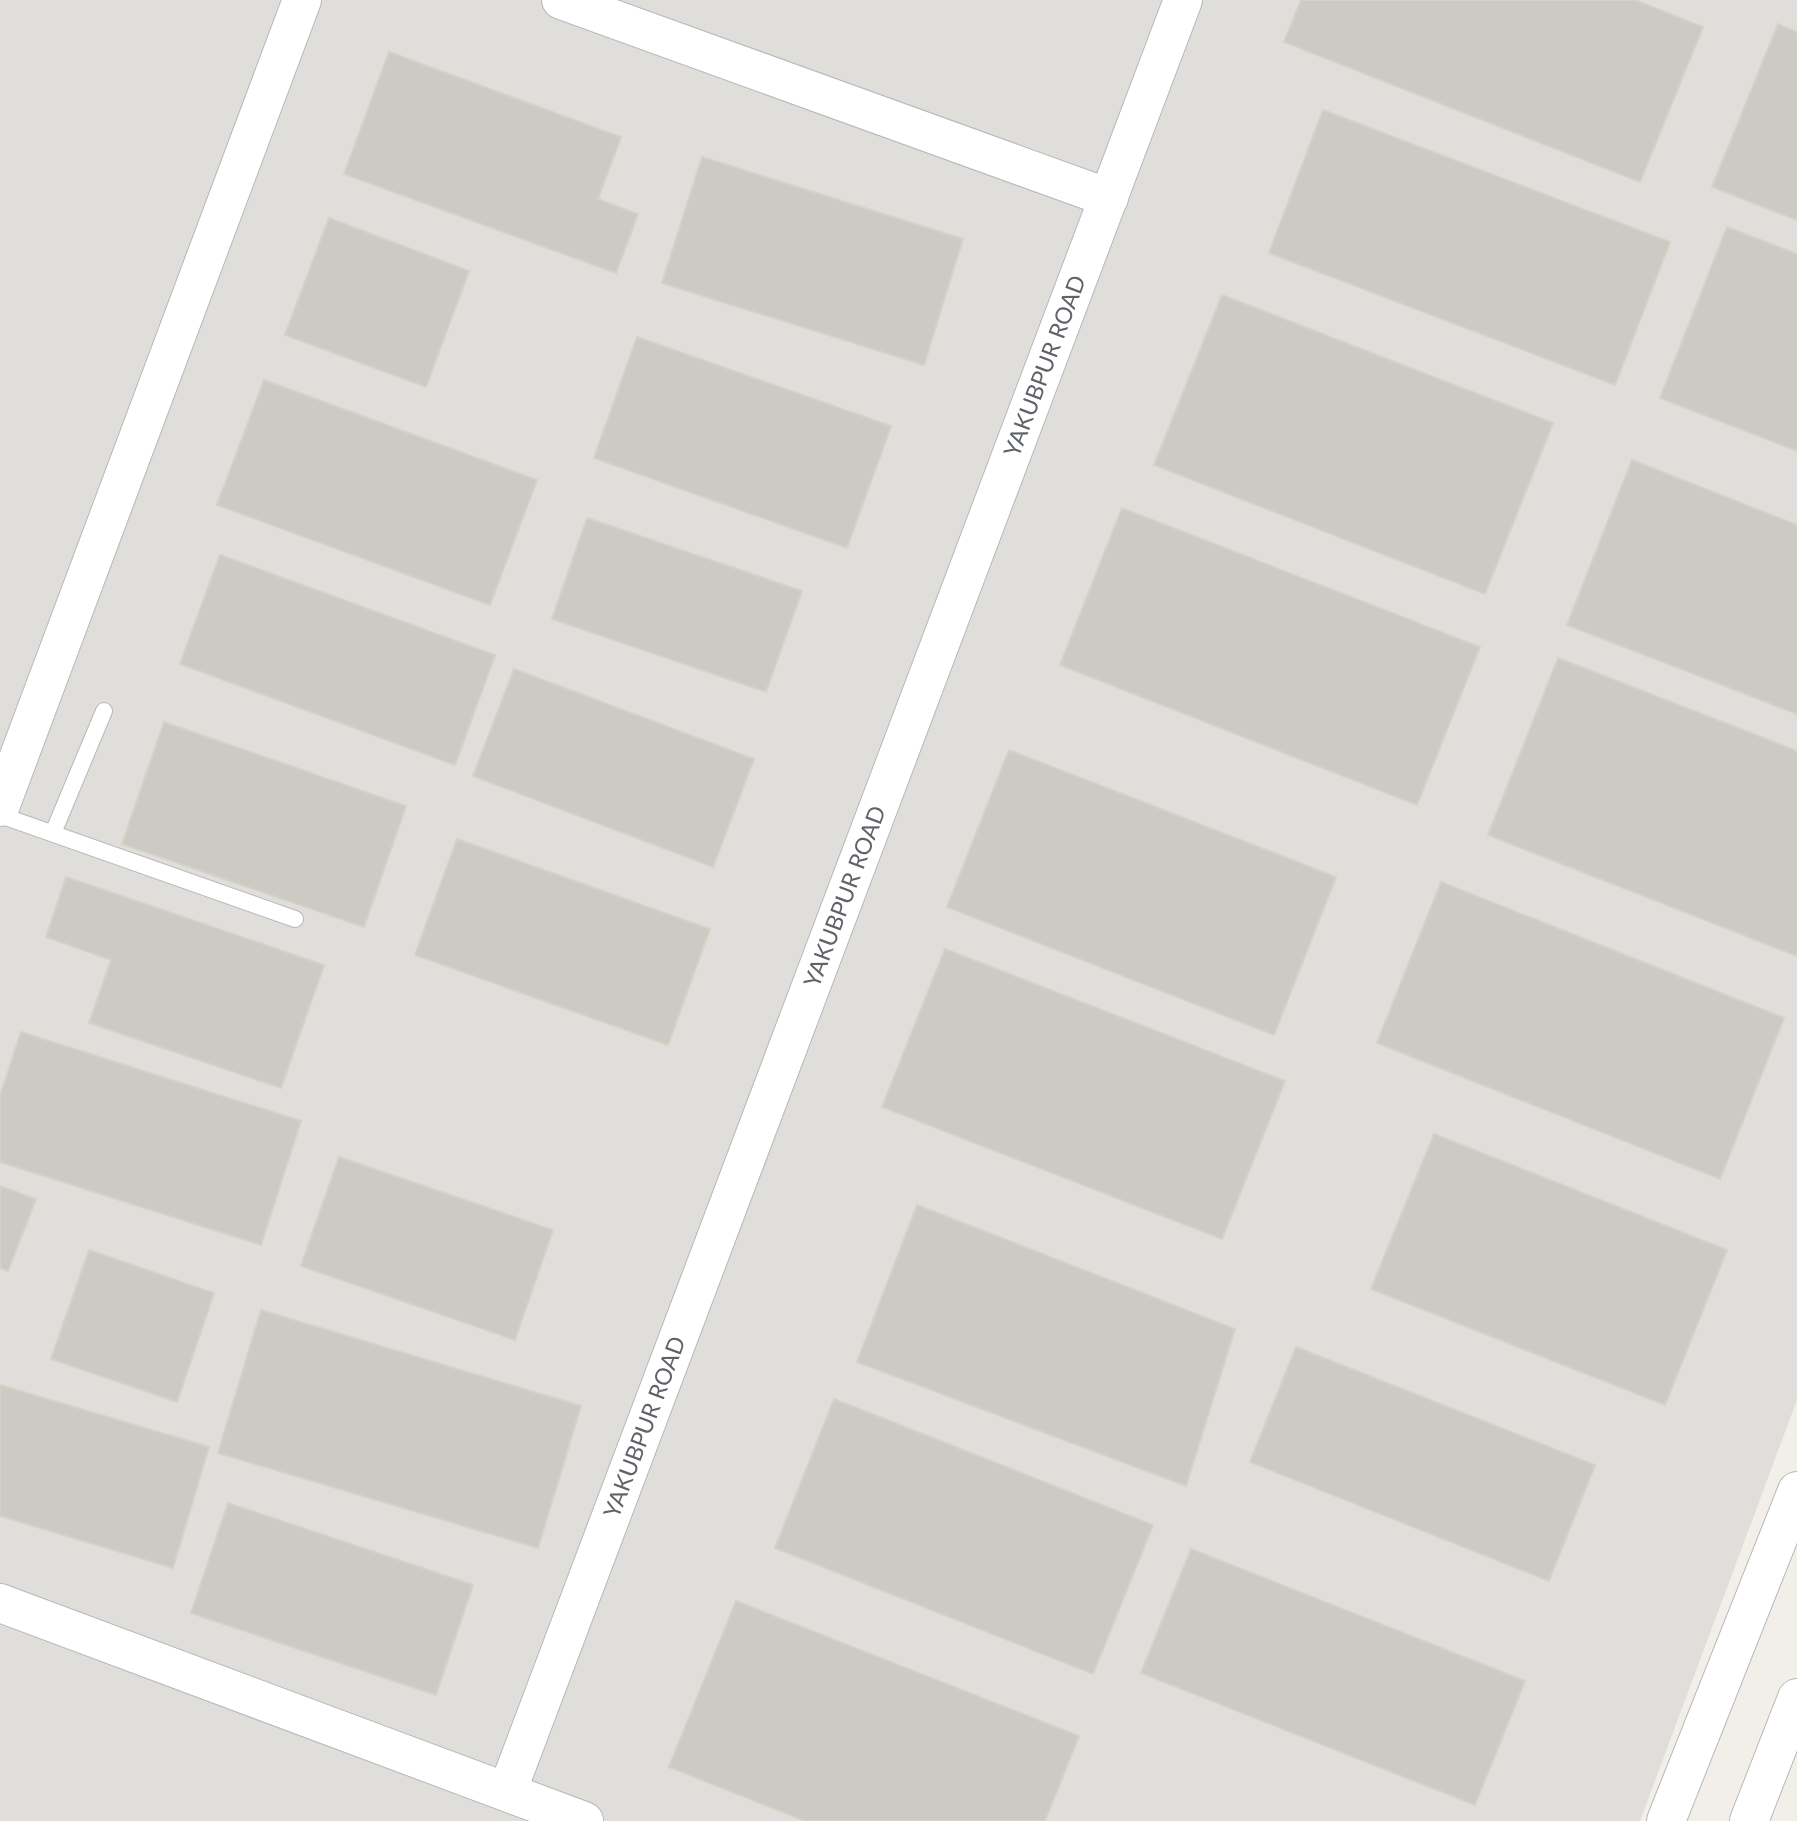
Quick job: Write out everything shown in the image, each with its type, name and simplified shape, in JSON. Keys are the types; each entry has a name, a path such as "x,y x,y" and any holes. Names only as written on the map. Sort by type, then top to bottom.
{"street":[{"path":"0,807 302,0"},
{"path":"561,0 1109,198"},
{"name":"YAKUBPUR ROAD","path":"507,1792 1183,0"},
{"path":"1666,1821 1797,1491"},
{"path":"0,1603 584,1821"},
{"path":"1749,1821 1797,1698"}],"lane":[{"path":"53,833 104,710"},
{"path":"0,815 295,919"}],"shaded area":[{"path":"0,0 1797,0 1797,1400 1640,1821 0,1821"}],"building":[{"path":"1301,0 1635,0 1703,27 1640,182 1284,42"},
{"path":"1778,24 1797,32 1797,220 1712,187"},
{"path":"389,52 621,137 598,199 638,214 616,273 344,174"},
{"path":"1323,110 1670,242 1615,385 1269,253"},
{"path":"702,157 963,239 924,365 662,283"},
{"path":"329,218 469,271 426,387 285,335"},
{"path":"1727,227 1797,254 1797,451 1660,398"},
{"path":"1222,295 1553,423 1485,594 1154,465"},
{"path":"637,337 891,426 847,548 594,458"},
{"path":"264,380 537,480 490,605 217,505"},
{"path":"1632,460 1797,525 1797,714 1567,625"},
{"path":"1122,508 1480,647 1417,805 1060,665"},
{"path":"587,518 802,591 766,692 552,619"},
{"path":"220,555 495,655 455,765 180,664"},
{"path":"1558,658 1797,751 1797,956 1488,835"},
{"path":"514,669 754,759 713,867 473,776"},
{"path":"164,722 406,806 364,927 122,844"},
{"path":"1009,750 1336,877 1274,1035 947,907"},
{"path":"457,839 710,929 668,1045 415,955"},
{"path":"66,877 324,965 281,1088 89,1023 111,960 46,937"},
{"path":"1441,882 1784,1018 1720,1179 1377,1043"},
{"path":"945,949 1285,1081 1222,1239 882,1107"},
{"path":"21,1032 301,1121 261,1245 0,1162 0,1096"},
{"path":"1434,1134 1727,1250 1665,1405 1371,1289"},
{"path":"339,1157 553,1230 515,1340 301,1266"},
{"path":"0,1186 36,1199 8,1271 0,1268"},
{"path":"917,1205 1235,1329 1186,1486 857,1362"},
{"path":"89,1250 214,1293 177,1402 51,1359"},
{"path":"261,1310 581,1406 538,1548 218,1453"},
{"path":"1296,1347 1595,1465 1549,1581 1250,1462"},
{"path":"0,1385 209,1447 173,1568 0,1516"},
{"path":"834,1399 1153,1525 1093,1674 775,1548"},
{"path":"228,1503 473,1585 436,1695 191,1613"},
{"path":"1191,1549 1525,1681 1475,1805 1141,1673"},
{"path":"736,1601 1079,1736 1045,1821 805,1821 669,1767"}]}
